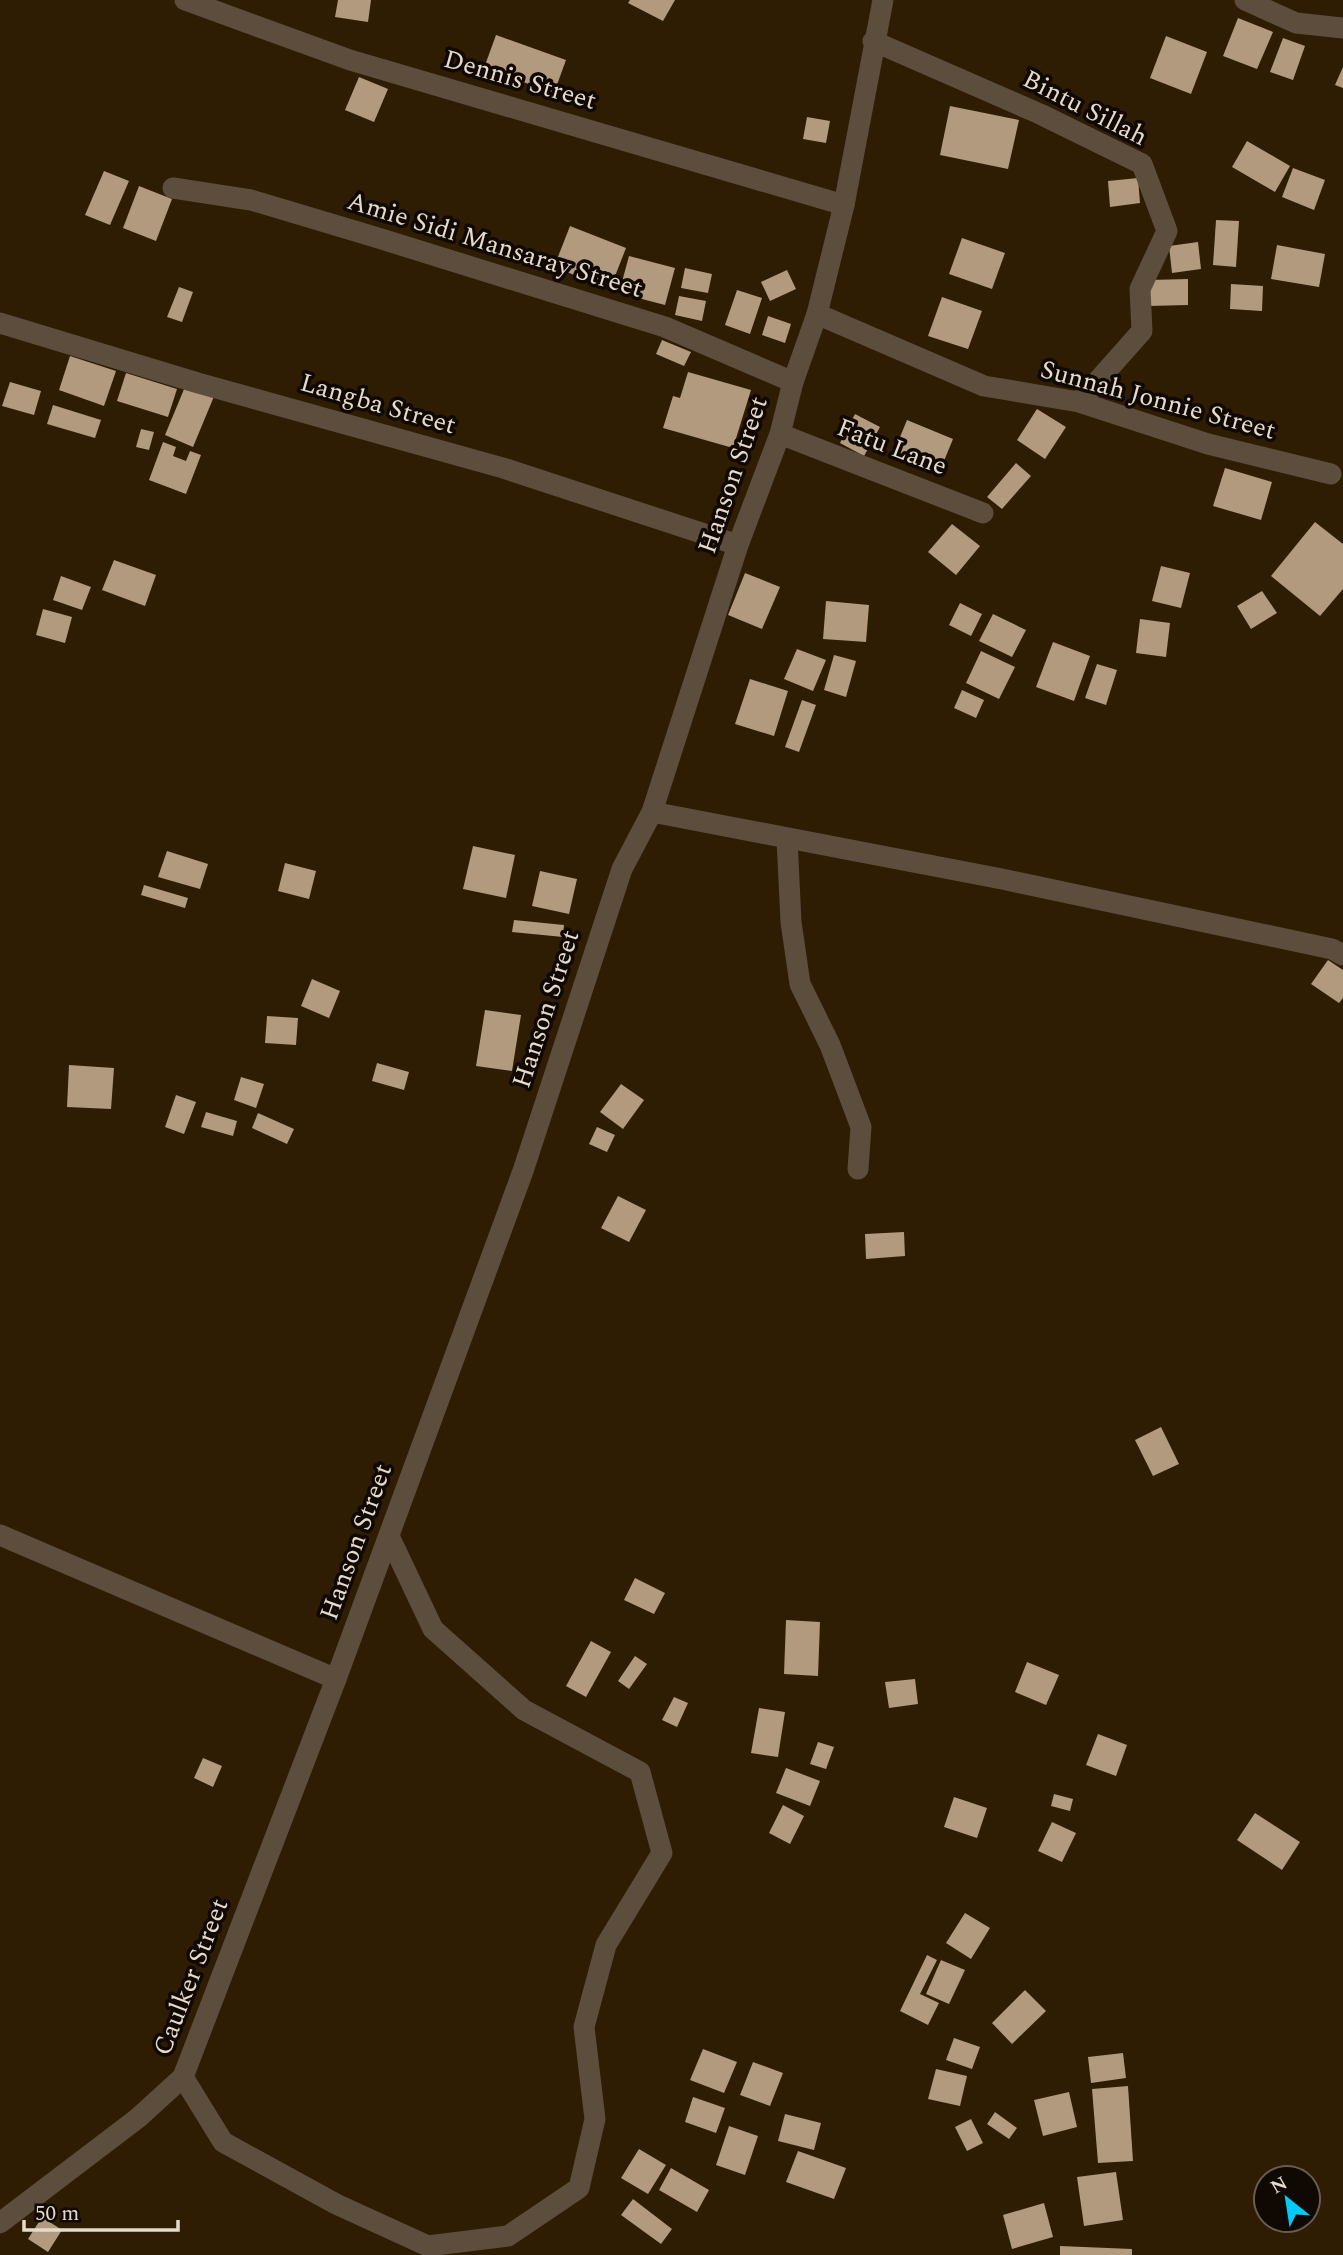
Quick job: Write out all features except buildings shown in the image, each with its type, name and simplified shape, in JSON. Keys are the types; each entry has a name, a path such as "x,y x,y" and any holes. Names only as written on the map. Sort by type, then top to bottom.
{"street":[{"name":"Dennis Street","path":"185,0 350,60 844,205"},
{"name":"Hanson Street","path":"336,1679 523,1171 622,869 652,811 738,545 780,434 793,382 817,314 844,205 873,41 883,0"},
{"path":"1245,0 1296,23 1343,29"},
{"name":"Bintu Sillah","path":"873,41 1040,114 1142,164 1167,231 1140,289 1142,331 1079,402"},
{"name":"Amie Sidi Mansaray Street","path":"173,188 251,200 665,327 793,382"},
{"name":"Sunnah Jonnie Street","path":"817,314 984,386 1079,402 1208,444 1331,474"},
{"name":"Langba Street","path":"0,323 198,383 503,468 738,545"},
{"name":"Fatu Lane","path":"780,434 983,513"},
{"path":"652,811 1002,879 1339,950"},
{"path":"787,839 791,922 800,984 830,1045 854,1104 861,1128 858,1169"},
{"path":"0,1535 336,1679"},
{"path":"183,2077 223,2142 336,2204 428,2246 508,2236 579,2188 595,2119 584,2027 606,1945 662,1853 640,1772 524,1710 433,1629 389,1535"},
{"name":"Caulker Street","path":"0,2223 138,2118 183,2077 336,1679"}]}
